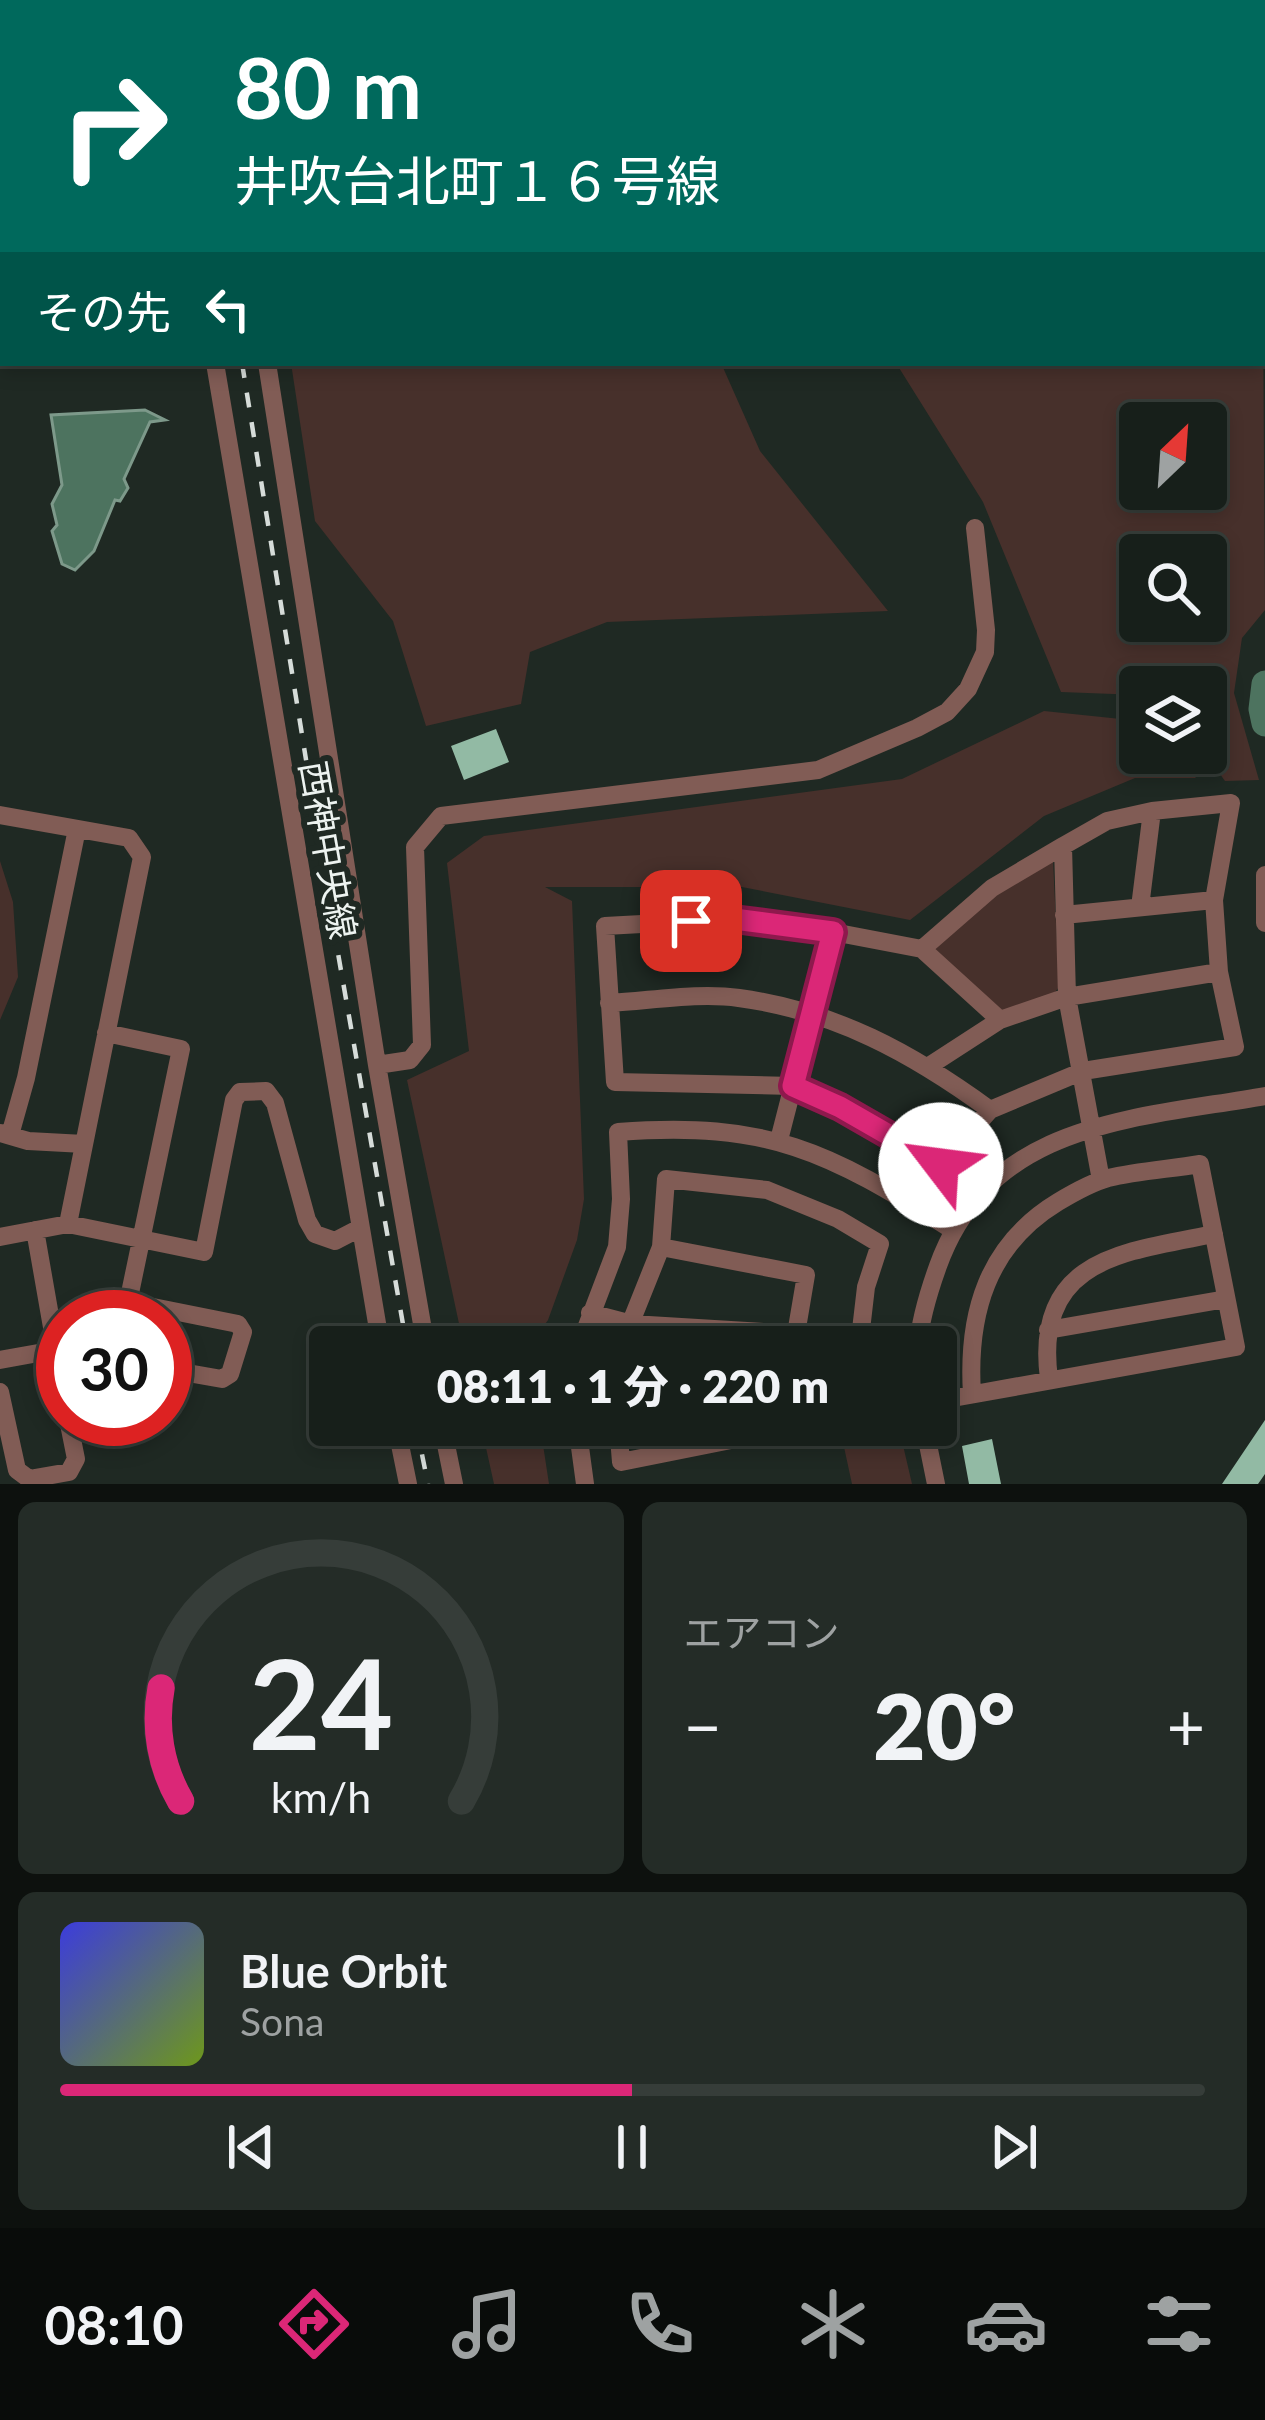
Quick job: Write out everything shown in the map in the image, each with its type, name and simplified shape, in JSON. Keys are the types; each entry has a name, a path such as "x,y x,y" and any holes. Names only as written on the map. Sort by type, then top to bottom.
{"street":[{"name":"西神中央線","path":"212,366 377,1326"},
{"path":"212,366 244,543"},
{"name":"西神中央線","path":"270,369 377,1065 423,1326"},
{"path":"377,1065 410,1060 422,1045 415,847 441,816 818,770 947,712 968,689 985,652 975,528"},
{"path":"922,949 992,888 1107,821 1231,803 1214,900 1219,971 1235,1047 1083,1071 990,1110 941,1165 840,1107 793,1086 615,1082 605,926 734,919 922,949 1000,1020"},
{"path":"1140,907 1152,811"},
{"path":"0,814 129,838 142,857 68,1224"},
{"path":"77,829 26,1078 5,1134 28,1141 84,1144"},
{"path":"1064,846 1067,997 1101,1180"},
{"path":"1265,875 1265,923"},
{"path":"1064,915 1214,900"},
{"path":"779,1140 833,932"},
{"path":"929,1066 1000,1020 1067,997 1219,971"},
{"path":"609,1003 734,997 811,1013 929,1066 990,1110"},
{"path":"106,1033 181,1048 130,1290"},
{"path":"0,1237 68,1224 204,1252 234,1100 240,1092 254,1089 266,1091 274,1102 315,1234 335,1240 359,1228"},
{"path":"923,1326 951,1229 984,1186 1014,1162 1054,1140 1093,1127 1265,1096"},
{"path":"586,1326 616,1247 621,1199 618,1132 722,1131 779,1140 873,1180 951,1229"},
{"path":"957,1396 972,1394 1049,1378 1236,1347 1200,1164 1101,1180 1029,1223 994,1264 980,1294 973,1327 972,1394"},
{"path":"632,1324 661,1247 666,1179 767,1190 838,1219 880,1244 866,1287 862,1326"},
{"path":"35,1230 46,1290"},
{"path":"1049,1378 1048,1330 1060,1300 1094,1264 1120,1253 1214,1234"},
{"path":"590,1313 632,1324 796,1334 806,1275 661,1247"},
{"path":"1048,1330 1226,1299"},
{"path":"192,1318 238,1324 243,1332 230,1374 222,1379 192,1374"},
{"path":"0,1360 36,1354"},
{"path":"0,1392 17,1470 29,1479 69,1472 76,1459 73,1446"},
{"path":"400,1446 408,1484"},
{"path":"446,1446 454,1484"},
{"path":"580,1446 585,1484"},
{"path":"620,1446 621,1462 699,1446"},
{"path":"928,1446 936,1484"}],"shaded area":[{"path":"291,366 722,366 760,451 888,611 607,622 530,652 521,704 426,726 393,621 315,521"},
{"path":"898,366 1263,366 1265,610 1242,638 1234,693 1259,780 1225,781 1220,774 1227,774 1227,666 1119,666 1119,694 1061,692 983,502"},
{"path":"145,410 165,420 150,422 124,479 128,488 120,501 115,500 94,551 75,570 62,564 52,531 57,525 52,504 62,485 51,415"},
{"path":"1044,711 1119,719 1119,774 1192,774 1196,778 1135,778 1044,816 910,920 742,887 545,887 572,901 584,1199 577,1240 544,1326 460,1326 407,1080 469,1051 447,863 484,836 902,779"},
{"path":"1053,860 1059,987 1052,996 1003,1011 933,949 994,896"},
{"path":"0,861 13,902 18,977 0,1020"},
{"path":"486,1446 543,1446 549,1484 494,1484"},
{"path":"844,1446 903,1446 912,1484 852,1484"}],"building":[{"path":"496,729 509,762 464,780 451,746"},
{"path":"1265,1420 1265,1474 1258,1484 1222,1484"},
{"path":"992,1439 1001,1484 969,1484 962,1446"}],"waterway":[{"path":"1265,684 1265,723"}],"railway":[{"path":"242,366 403,1326"},
{"path":"420,1446 428,1484"}],"route":[{"path":"691,921 734,919 833,932 793,1086 840,1107 941,1165"}]}
